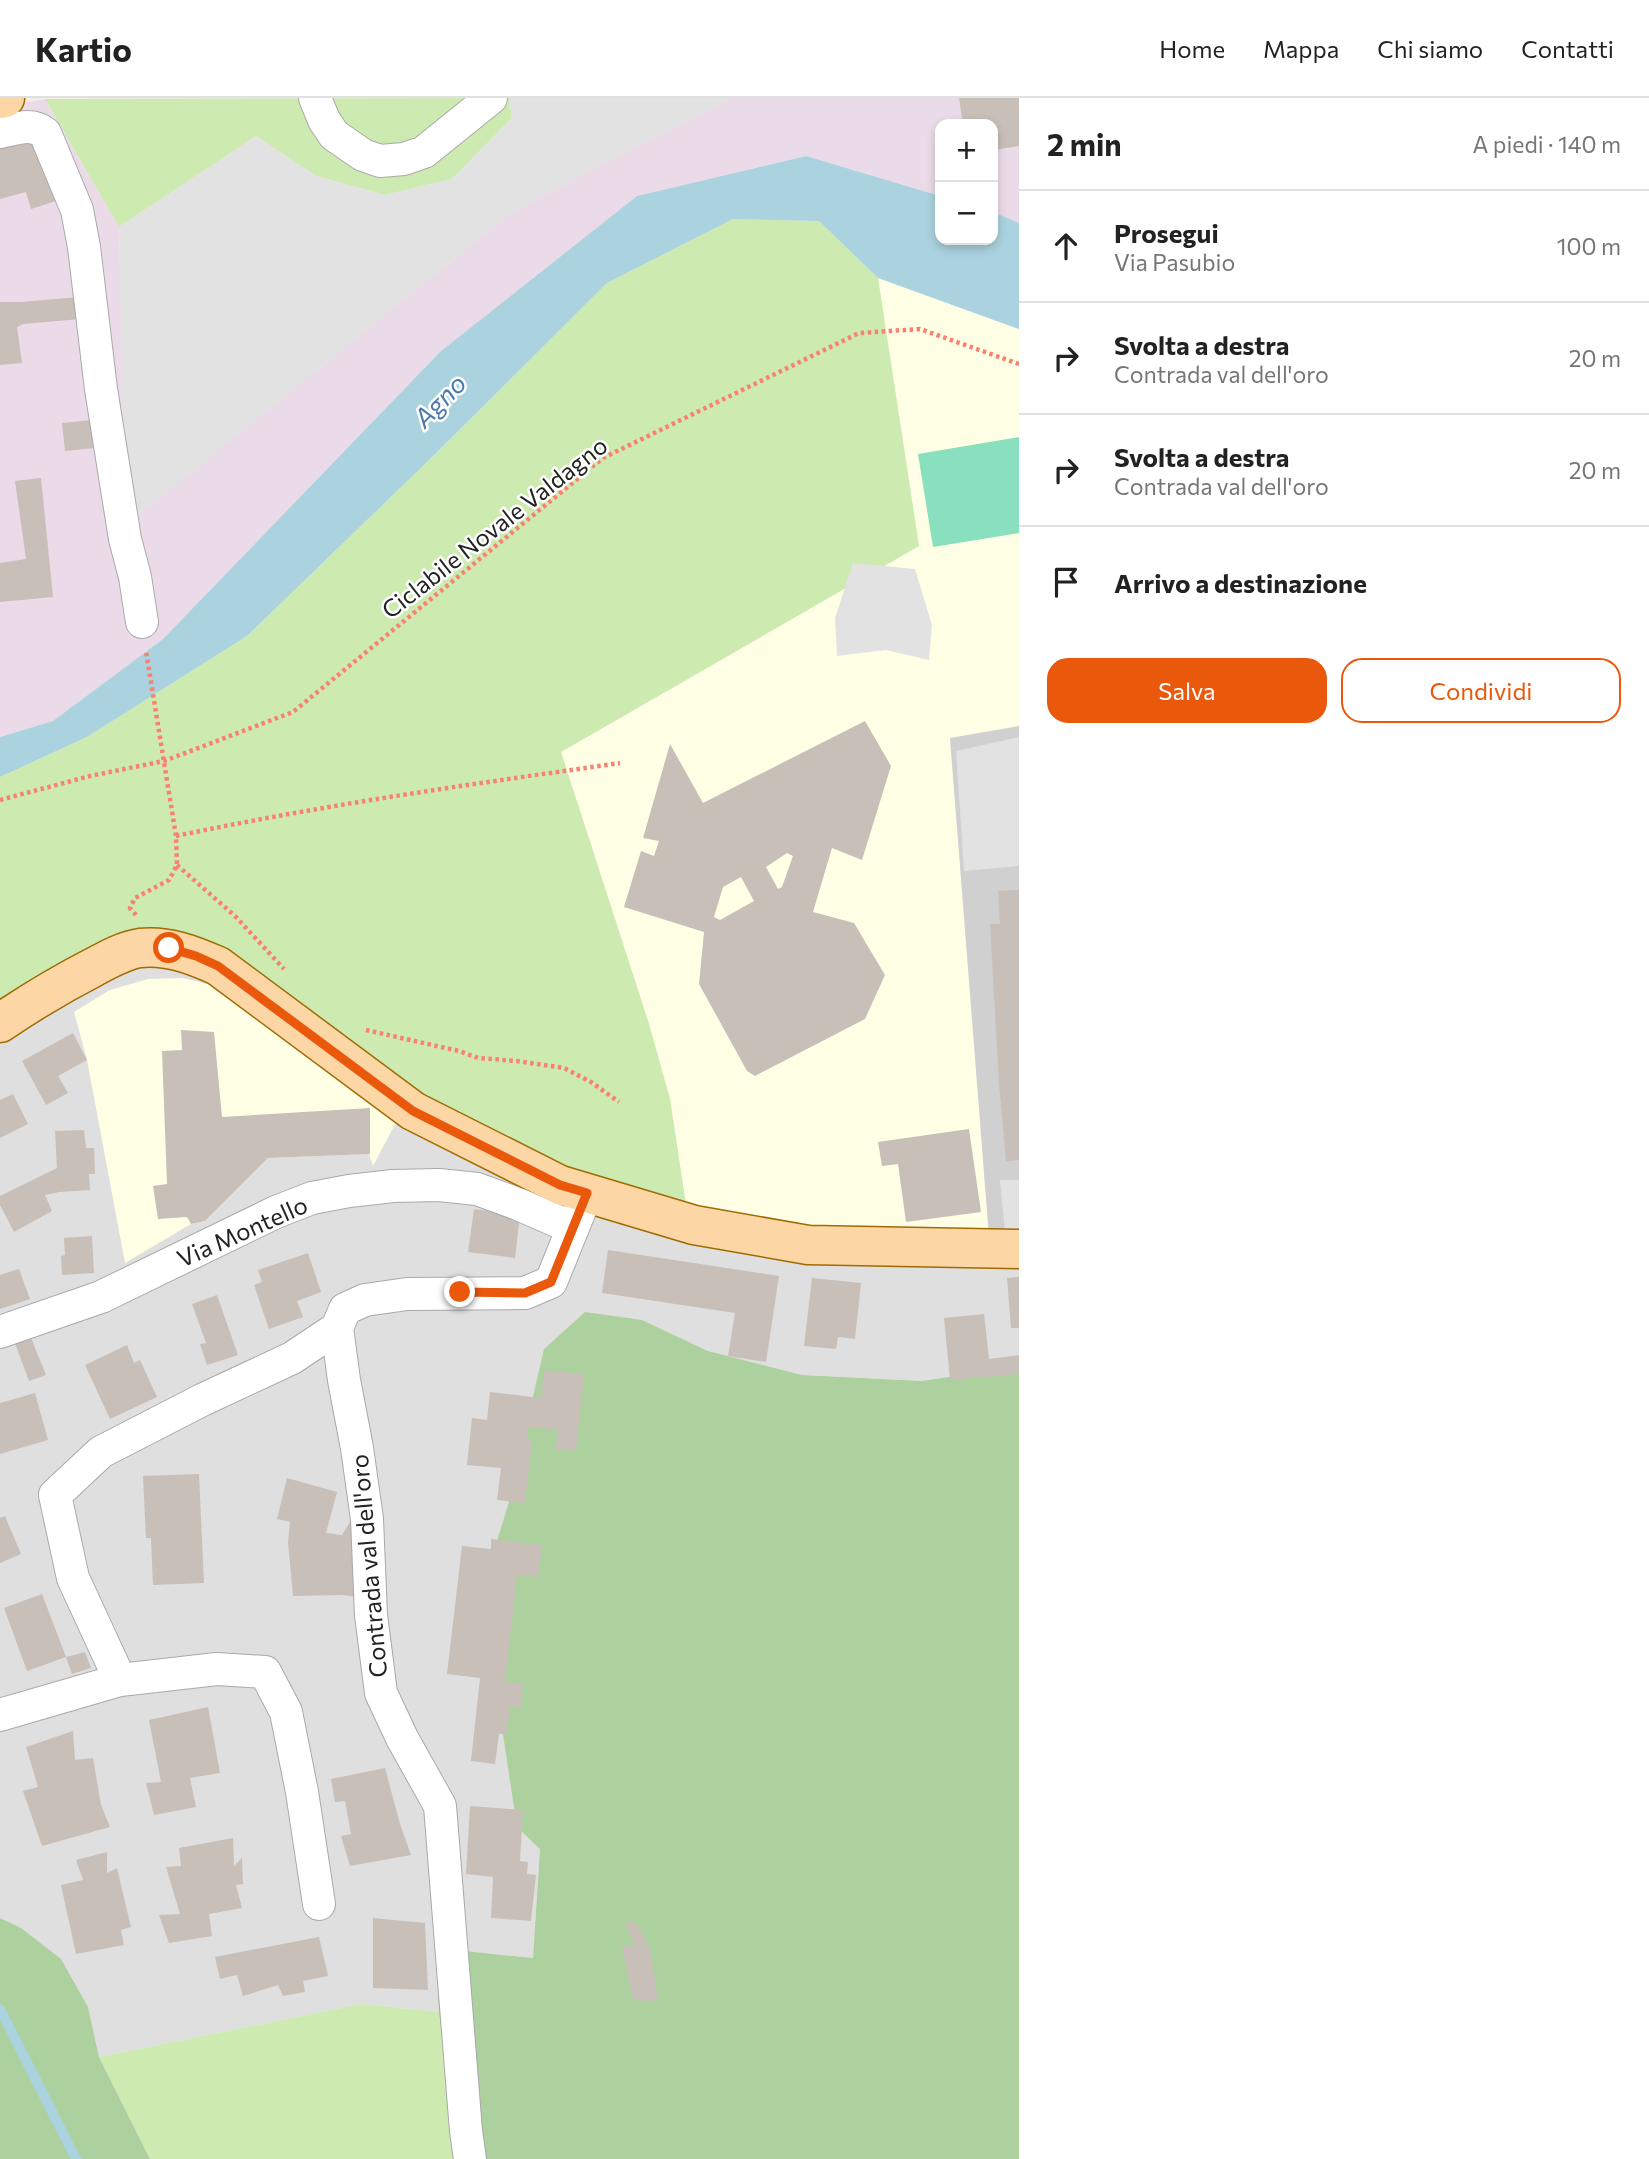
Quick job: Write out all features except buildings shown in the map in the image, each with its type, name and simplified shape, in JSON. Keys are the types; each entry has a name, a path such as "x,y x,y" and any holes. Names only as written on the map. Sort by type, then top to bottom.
{"main road":[{"path":"0,1023 48,991 107,960 138,948 169,948 218,966 413,1111 560,1185 580,1210 694,1225 808,1245 1019,1249"}],"street":[{"path":"315,98 334,135 363,155 380,161 404,159 424,152 491,98"},
{"path":"0,132 28,126 37,127 45,133 77,211 125,539 135,577 142,622"},
{"name":"Via Montello","path":"0,1332 101,1297 276,1212 312,1198 393,1186 439,1185 477,1189 518,1204 580,1210"},
{"path":"120,1680 73,1578 55,1495 101,1452 202,1399 292,1358 337,1328 345,1309 365,1300 407,1294 525,1293 551,1282 580,1210"},
{"name":"Contrada val dell'oro","path":"337,1328 358,1448 365,1507 371,1615 381,1693 402,1738 440,1806 464,2117 470,2159"},
{"path":"0,1715 120,1680 217,1670 265,1672 286,1712 302,1792 319,1904"}],"path":[{"name":"Ciclabile Novale Valdagno","path":"0,800 90,776 164,761 293,712 603,458 859,333 920,329 1019,364"},
{"path":"142,622 176,836 177,865 169,880 135,898 130,908 136,915 147,915"},
{"path":"176,836 247,821 446,788 620,763"},
{"path":"177,865 235,916 287,972"},
{"path":"357,1025 478,1058 564,1068 591,1082 619,1102"}],"shaded area":[{"path":"509,98 732,98 513,211 125,526 119,227 256,136 316,176 385,195 452,179 512,118"},
{"path":"732,98 1019,98 1019,223 998,214 998,119 935,119 935,195 806,156 637,196 441,351 163,639 53,721 0,737 0,107 45,99 119,227 126,525 513,211"},
{"path":"878,278 1019,329 1019,726 950,739 990,1249 688,1219 670,1099 649,1024 561,752 919,546"},
{"path":"853,563 915,569 932,625 929,660 886,650 837,656 835,618"},
{"path":"1019,726 1019,1247 990,1249 950,738"},
{"path":"1019,737 1019,866 964,871 956,751"},
{"path":"168,951 1019,1247 1019,1366 922,1381 802,1375 708,1351 642,1320 520,1467 493,1553 540,1849 533,1958 437,1949 439,2012 361,2004 99,2057 88,2007 21,1928 0,1918 0,1025"},
{"path":"183,978 215,986 401,1113 373,1166 369,1154 268,1158 205,1221 191,1224 125,1263 87,1060 74,1012 110,990 148,979"},
{"path":"1000,1180 1019,1180 1019,1231 1005,1232"}],"green space":[{"path":"509,98 512,118 452,179 385,195 316,176 256,136 119,227 45,99"},
{"path":"733,219 819,221 878,278 919,546 561,752 649,1024 670,1099 688,1219 596,1195 168,951 0,1025 0,777 87,737 247,636 607,283"},
{"path":"1019,437 1019,533 933,547 918,454"},
{"path":"585,1312 642,1320 708,1351 802,1375 922,1381 1019,1366 1019,2159 459,2159 439,2012 436,1948 533,1958 540,1849 517,1827 502,1728 493,1553 520,1467 544,1349"},
{"path":"0,1918 21,1928 61,1959 88,2007 99,2057 150,2159 0,2159"},
{"path":"361,2004 439,2012 459,2159 150,2159 99,2057"}],"water":[{"name":"Agno","path":"806,156 935,195 935,245 998,245 998,214 1019,223 1019,329 878,278 819,221 733,219 607,283 247,636 87,737 0,777 0,737 53,721 163,639 441,351 637,196"}],"waterway":[{"path":"0,2009 76,2159"}],"route":[{"path":"169,948 218,966 413,1111 560,1185 587,1193 551,1282 525,1293 460,1292"}]}
